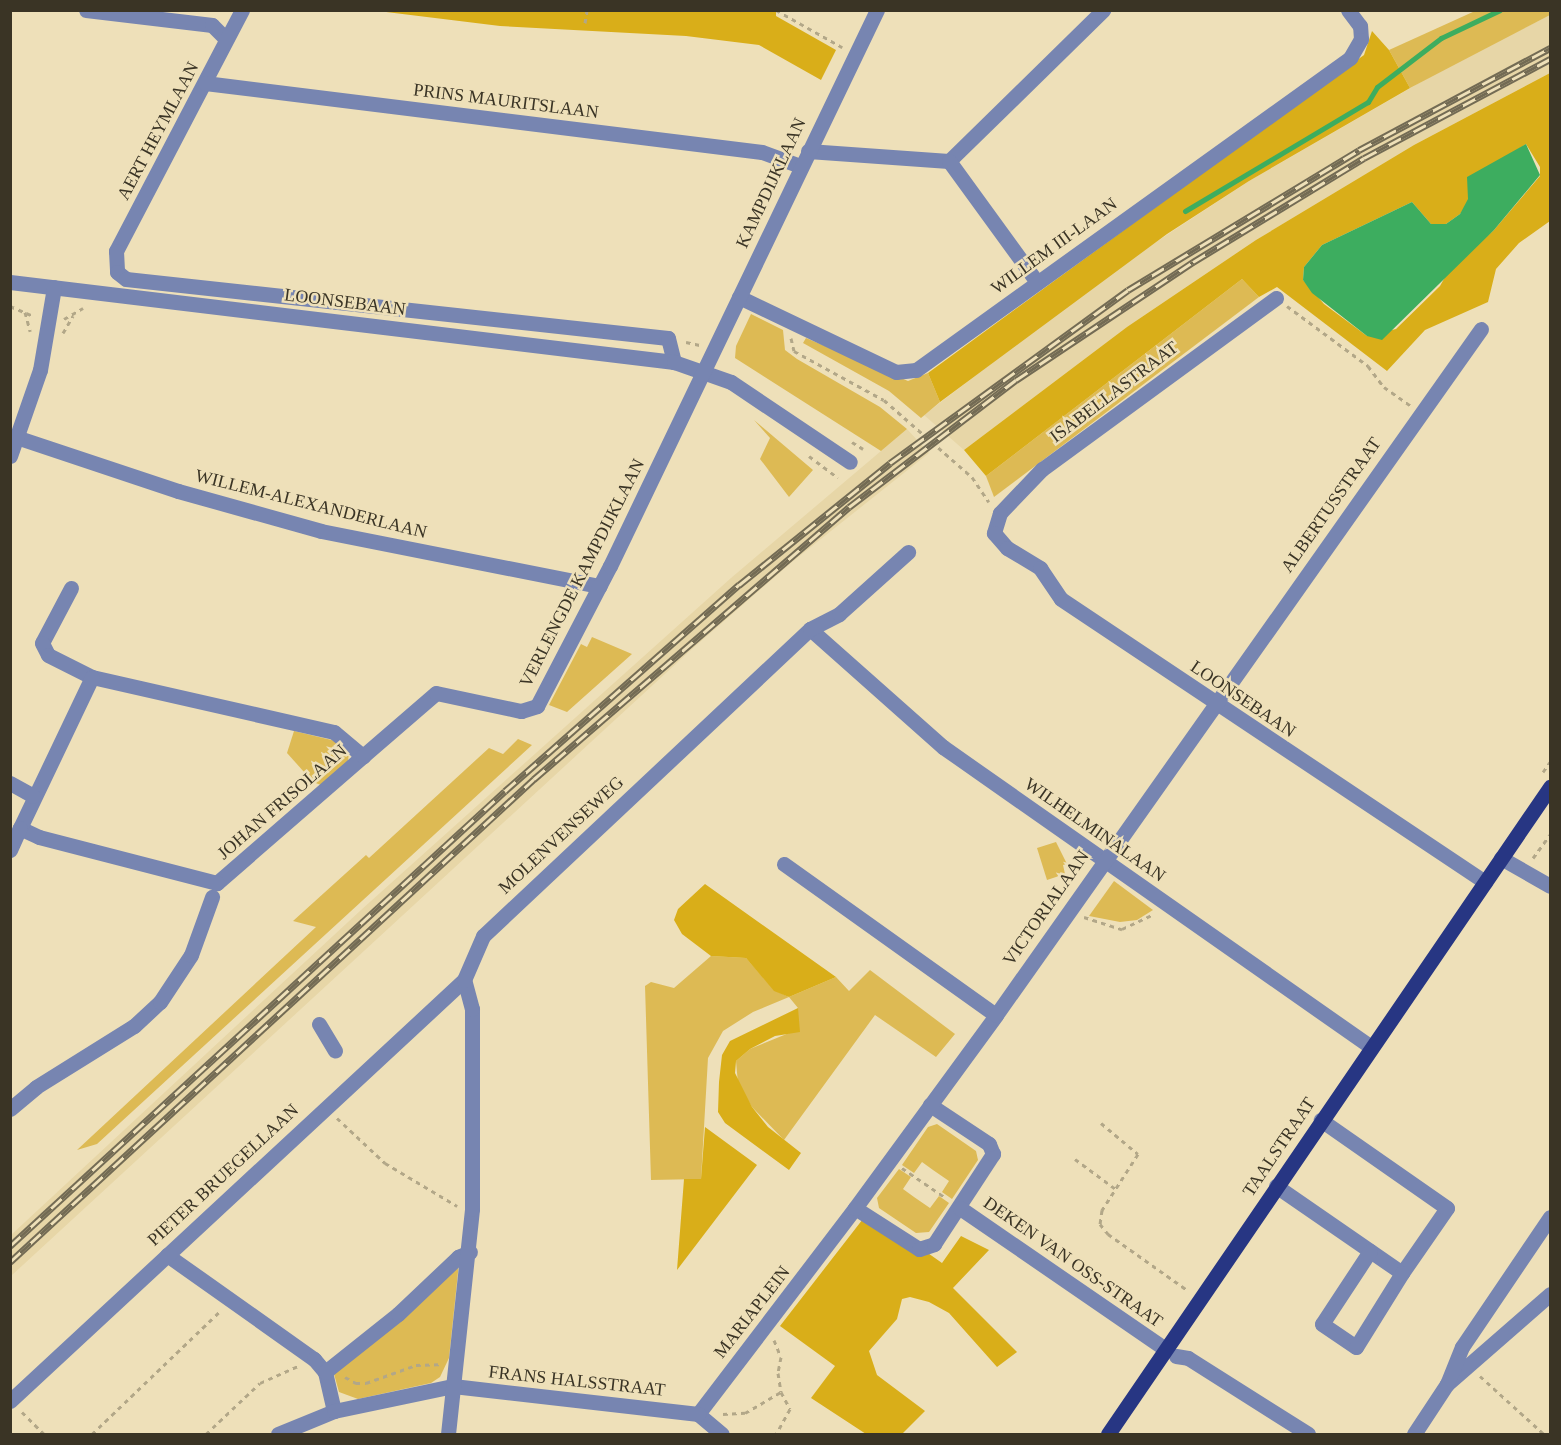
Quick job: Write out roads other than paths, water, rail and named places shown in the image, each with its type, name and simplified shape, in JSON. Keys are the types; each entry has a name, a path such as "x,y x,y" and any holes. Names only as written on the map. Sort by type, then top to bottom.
{"main road":[{"name":"TAALSTRAAT","path":"1108,1434 1171,1352 1199,1298 1551,787"}],"street":[{"path":"86,10 212,25 225,38"},
{"name":"AERT HEYMLAAN","path":"117,272 116,252 225,47 225,38 242,10"},
{"name":"KAMPDIJKLAAN","path":"703,373 800,166 877,10"},
{"path":"808,151 949,161 1104,10"},
{"name":"WILLEM III-LAAN","path":"739,297 868,360 906,373 1350,58 1358,48 1360,32 1348,10"},
{"name":"PRINS MAURITSLAAN","path":"205,83 762,152 800,166"},
{"path":"949,161 1037,282"},
{"name":"LOONSEBAAN","path":"117,272 126,279 668,338 674,363"},
{"name":"LOONSEBAAN","path":"10,282 674,363 738,387 850,462"},
{"path":"10,456 19,438 40,370 54,287"},
{"name":"ISABELLASTRAAT","path":"994,533 1000,513 1042,469 1276,298"},
{"name":"ALBERTUSSTRAAT","path":"1214,704 1481,329"},
{"name":"VERLENGDE KAMPDIJKLAAN","path":"363,756 436,693 530,712 542,697 600,586 703,373"},
{"name":"WILLEM-ALEXANDERLAAN","path":"19,438 178,491 301,526 457,560 600,586"},
{"name":"LOONSEBAAN","path":"994,533 1007,548 1040,568 1061,599 1214,704 1485,882"},
{"name":"MOLENVENSEWEG","path":"464,980 483,936 810,629 839,614 908,552"},
{"name":"JOHAN FRISOLAAN","path":"20,828 39,837 217,883 363,756 334,732 92,677 48,655 42,643 71,588"},
{"name":"WILHELMINALAAN","path":"810,629 916,726 1371,1047"},
{"path":"10,850 33,796 92,677"},
{"name":"VICTORIALAAN","path":"930,1105 996,1015 1214,704"},
{"path":"10,783 33,796"},
{"path":"1501,858 1522,872 1551,886"},
{"path":"784,864 996,1015"},
{"path":"10,1110 36,1087 134,1026 160,1002 191,955 212,897"},
{"path":"448,1434 470,1252 472,1209 472,1009 464,980"},
{"name":"PIETER BRUEGELLAAN","path":"11,1401 325,1106 464,980"},
{"path":"319,1024 335,1051"},
{"path":"855,1208 919,1249 928,1250 960,1208 993,1154 989,1144 930,1105"},
{"name":"MARIAPLEIN","path":"698,1414 768,1324 930,1105"},
{"path":"1321,1120 1447,1208 1402,1273 1356,1347 1322,1324 1370,1251"},
{"path":"1276,1186 1402,1273"},
{"name":"DEKEN VAN OSS-STRAAT","path":"960,1208 1171,1352 1188,1358 1308,1434"},
{"path":"1414,1434 1447,1384 1462,1347 1551,1217"},
{"path":"329,1368 398,1314 458,1257 470,1252"},
{"path":"167,1255 329,1368"},
{"path":"1447,1384 1470,1367 1551,1294"},
{"path":"329,1368 334,1411"},
{"path":"278,1434 334,1411 453,1386"},
{"name":"FRANS HALSSTRAAT","path":"453,1386 698,1414"},
{"path":"698,1414 722,1434"}],"waterway":[{"path":"1185,211 1368,102 1377,87 1441,38 1500,10"}],"railway":[{"path":"10,1246 505,791 739,585 890,463 1128,290 1359,150 1550,48"},
{"path":"10,1262 534,779 849,507 1016,380 1193,262 1364,158 1550,59"}]}
